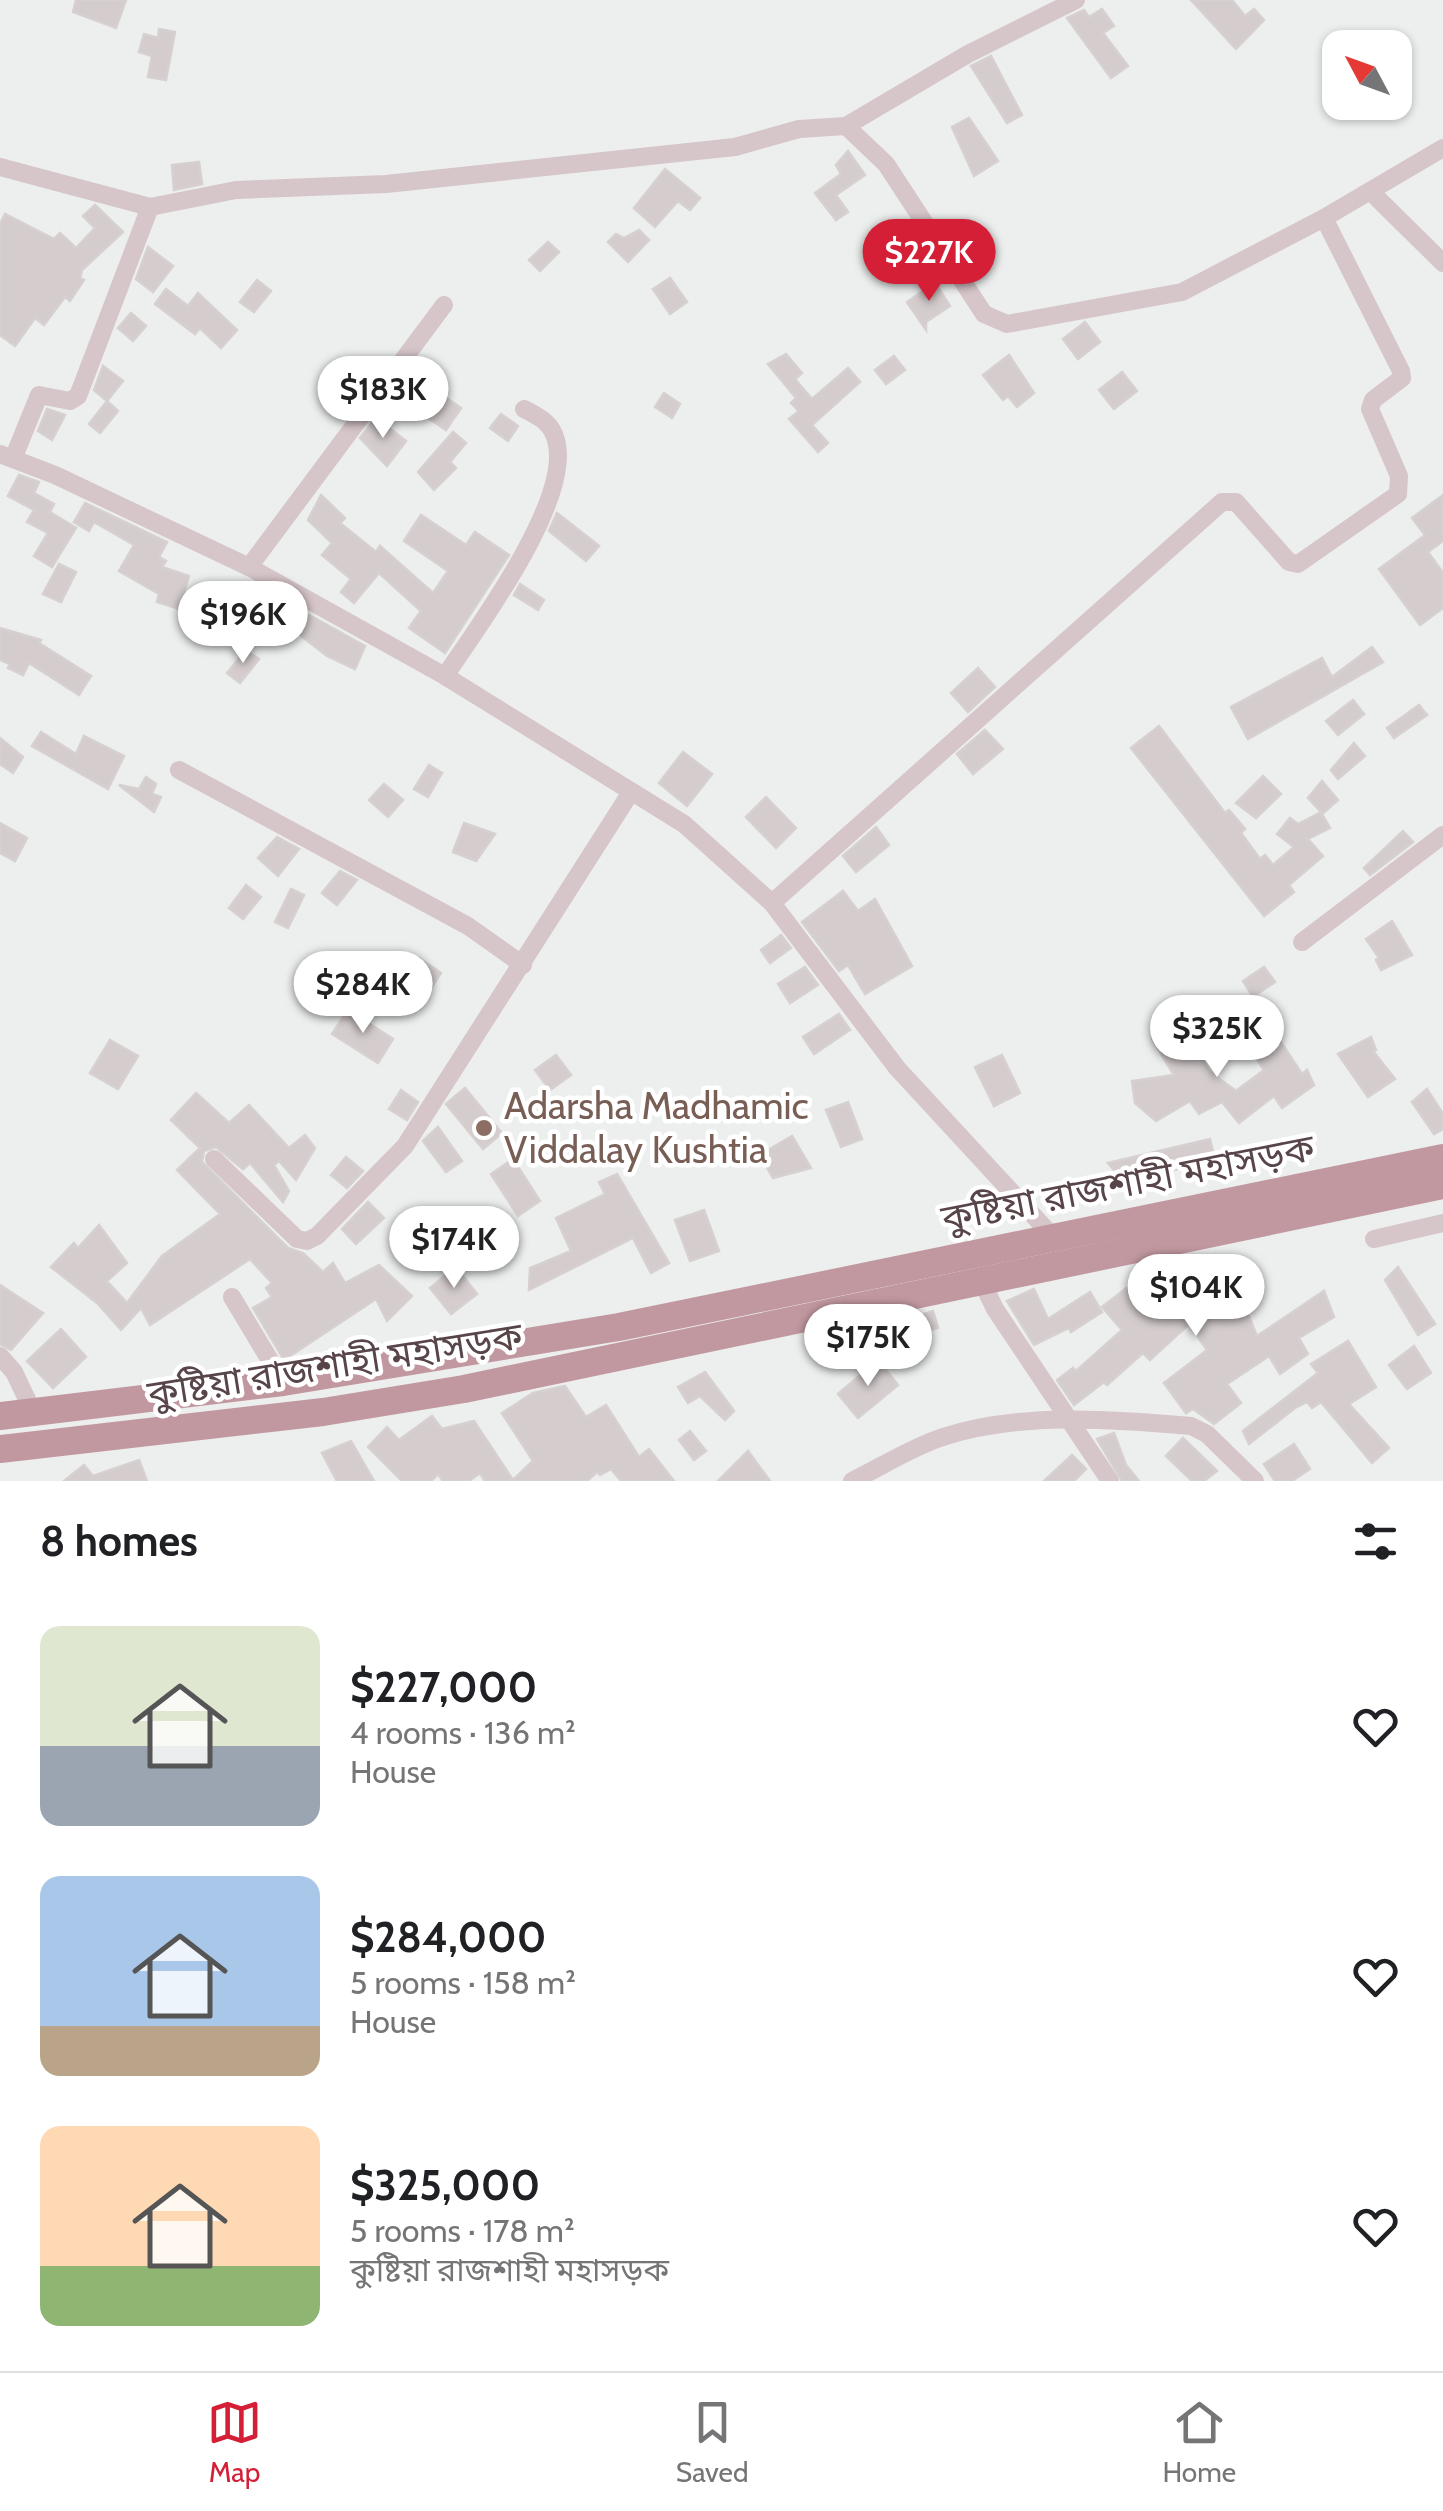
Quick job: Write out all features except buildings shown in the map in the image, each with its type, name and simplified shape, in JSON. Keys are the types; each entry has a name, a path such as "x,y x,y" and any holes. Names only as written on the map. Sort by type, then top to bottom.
{"highway":[{"name":"কুষ্টিয়া রাজশাহী মহাসড়ক","path":"0,1449 323,1412 464,1389 982,1282 1443,1158"},
{"name":"কুষ্টিয়া রাজশাহী মহাসড়ক","path":"0,1416 323,1376 618,1327 1054,1238 1443,1185"},
{"path":"882,1272 884,1300"},
{"path":"323,1376 323,1412"}],"street":[{"path":"0,167 150,207 236,190 386,184 735,147 800,129 846,126 968,54 1076,0"},
{"path":"846,126 886,164 984,314 1007,324 1182,292 1324,218 1443,148"},
{"path":"1370,191 1443,264"},
{"path":"150,207 78,396 70,401 39,395 6,456 249,567 445,676 684,824 772,903 897,1068 1054,1238"},
{"path":"772,903 1222,502 1236,502 1289,562 1298,564 1398,494 1399,476 1370,409 1372,400 1402,378 1401,371 1324,218"},
{"path":"249,567 444,305"},
{"path":"445,676 528,548 555,479 558,444 552,430 544,419 524,409"},
{"path":"179,770 468,926 523,965"},
{"path":"214,1159 297,1238 306,1241 318,1236 405,1146 631,792"},
{"path":"1302,942 1443,835"},
{"path":"1374,1239 1443,1222"},
{"path":"982,1282 995,1309 1110,1481"},
{"path":"232,1297 283,1382"},
{"path":"0,1356 14,1372 33,1412"},
{"path":"852,1481 940,1438 978,1428 1072,1421 1192,1426 1207,1434 1255,1481"}],"place":[{"name":"Adarsha Madhamic Viddalay Kushtia","path":"484,1128"}]}
